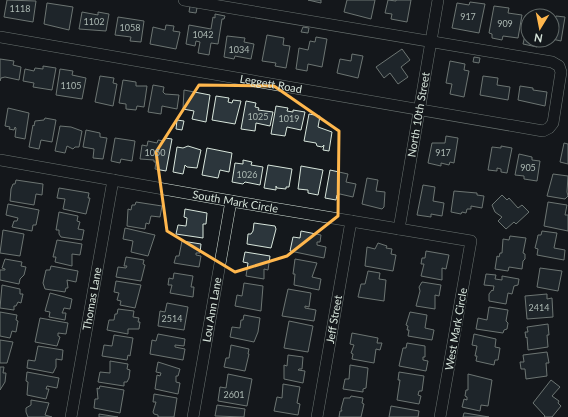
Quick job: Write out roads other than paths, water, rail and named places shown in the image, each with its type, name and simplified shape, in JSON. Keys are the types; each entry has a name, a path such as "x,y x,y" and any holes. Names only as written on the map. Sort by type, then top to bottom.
{"street":[{"path":"184,0 430,43"},
{"name":"North 10th Street","path":"399,229 418,109 438,0"},
{"name":"Leggett Road","path":"0,37 543,131 549,128 553,123 561,72 559,66 552,62 430,43"},
{"name":"South Mark Circle","path":"0,160 231,201 471,241"},
{"name":"Thomas Lane","path":"71,417 113,180"},
{"name":"Lou Ann Lane","path":"193,417 231,201"},
{"name":"Jeff Street","path":"317,417 351,221"},
{"name":"West Mark Circle","path":"440,417 471,241"}]}
